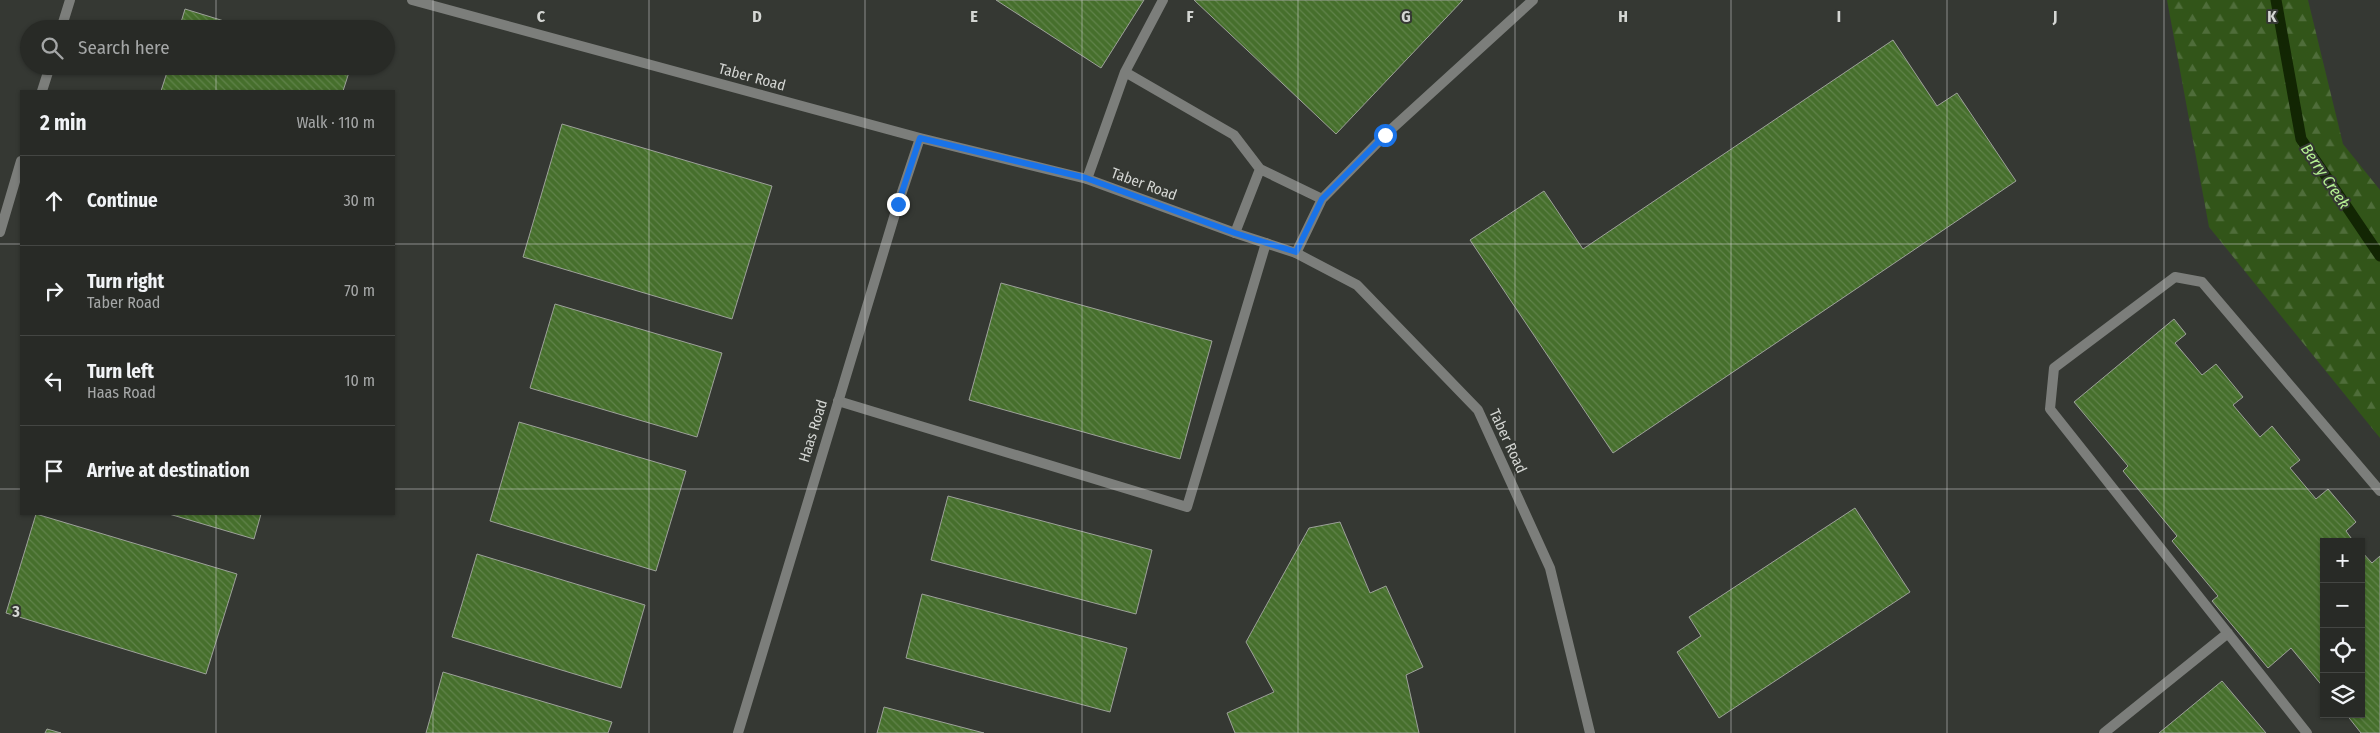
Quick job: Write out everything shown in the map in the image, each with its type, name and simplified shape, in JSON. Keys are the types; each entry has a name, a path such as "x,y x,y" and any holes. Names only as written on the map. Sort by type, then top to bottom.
{"street":[{"path":"64,20 70,0"},
{"name":"Taber Road","path":"412,0 920,138 1086,178 1235,233 1296,252 1357,285 1478,410 1550,568 1590,733"},
{"path":"1086,178 1126,72 1163,0"},
{"path":"1296,252 1322,199 1385,135 1533,0"},
{"path":"1126,72 1234,135 1260,168 1322,199"},
{"path":"42,90 47,75"},
{"name":"Haas Road","path":"738,733 898,204 920,138"},
{"path":"0,232 5,200 20,164"},
{"path":"1235,233 1260,168"},
{"path":"838,401 1187,507 1266,243"},
{"path":"2307,733 2050,409 2054,368 2175,277 2202,282 2380,491"},
{"path":"2104,733 2228,633"}],"green space":[{"path":"2167,0 2308,0 2343,144 2380,190 2380,438 2209,227"}],"building":[{"path":"996,0 1144,0 1101,68"},
{"path":"1194,0 1463,0 1336,134"},
{"path":"185,9 221,20 182,20"},
{"path":"1893,40 1937,106 1957,93 2016,181 1613,453 1470,240 1544,191 1583,249"},
{"path":"166,75 348,75 343,90 161,90"},
{"path":"562,124 772,186 732,319 523,257"},
{"path":"1001,283 1212,341 1180,459 969,400"},
{"path":"555,304 722,353 697,437 530,388"},
{"path":"2174,319 2186,334 2175,343 2202,375 2216,364 2243,397 2233,405 2260,437 2272,426 2300,460 2290,468 2316,499 2328,489 2356,522 2346,531 2351,538 2320,538 2320,683 2291,648 2268,668 2212,601 2218,596 2172,541 2177,536 2123,471 2128,466 2074,402"},
{"path":"519,422 686,471 656,571 490,521"},
{"path":"948,496 1152,550 1136,614 931,560"},
{"path":"1855,508 1910,592 1719,718 1677,652 1701,636 1689,617"},
{"path":"36,515 237,574 206,674 6,613"},
{"path":"172,515 261,515 254,539"},
{"path":"1340,522 1370,593 1386,586 1423,667 1406,675 1419,733 1235,733 1227,713 1274,692 1246,642 1309,528"},
{"path":"477,554 645,605 621,688 452,637"},
{"path":"2365,555 2372,563 2380,556 2380,733 2361,733 2349,718 2365,718"},
{"path":"922,594 1127,648 1110,712 906,658"},
{"path":"443,672 612,722 608,733 426,733"},
{"path":"2222,681 2266,733 2159,733"},
{"path":"884,707 984,733 877,733"},
{"path":"47,729 61,733 45,733"}],"waterway":[{"name":"Berry Creek","path":"2276,0 2301,139 2380,256"}],"route":[{"path":"898,204 920,138 1086,178 1235,233 1296,252 1322,199 1385,135"}]}
